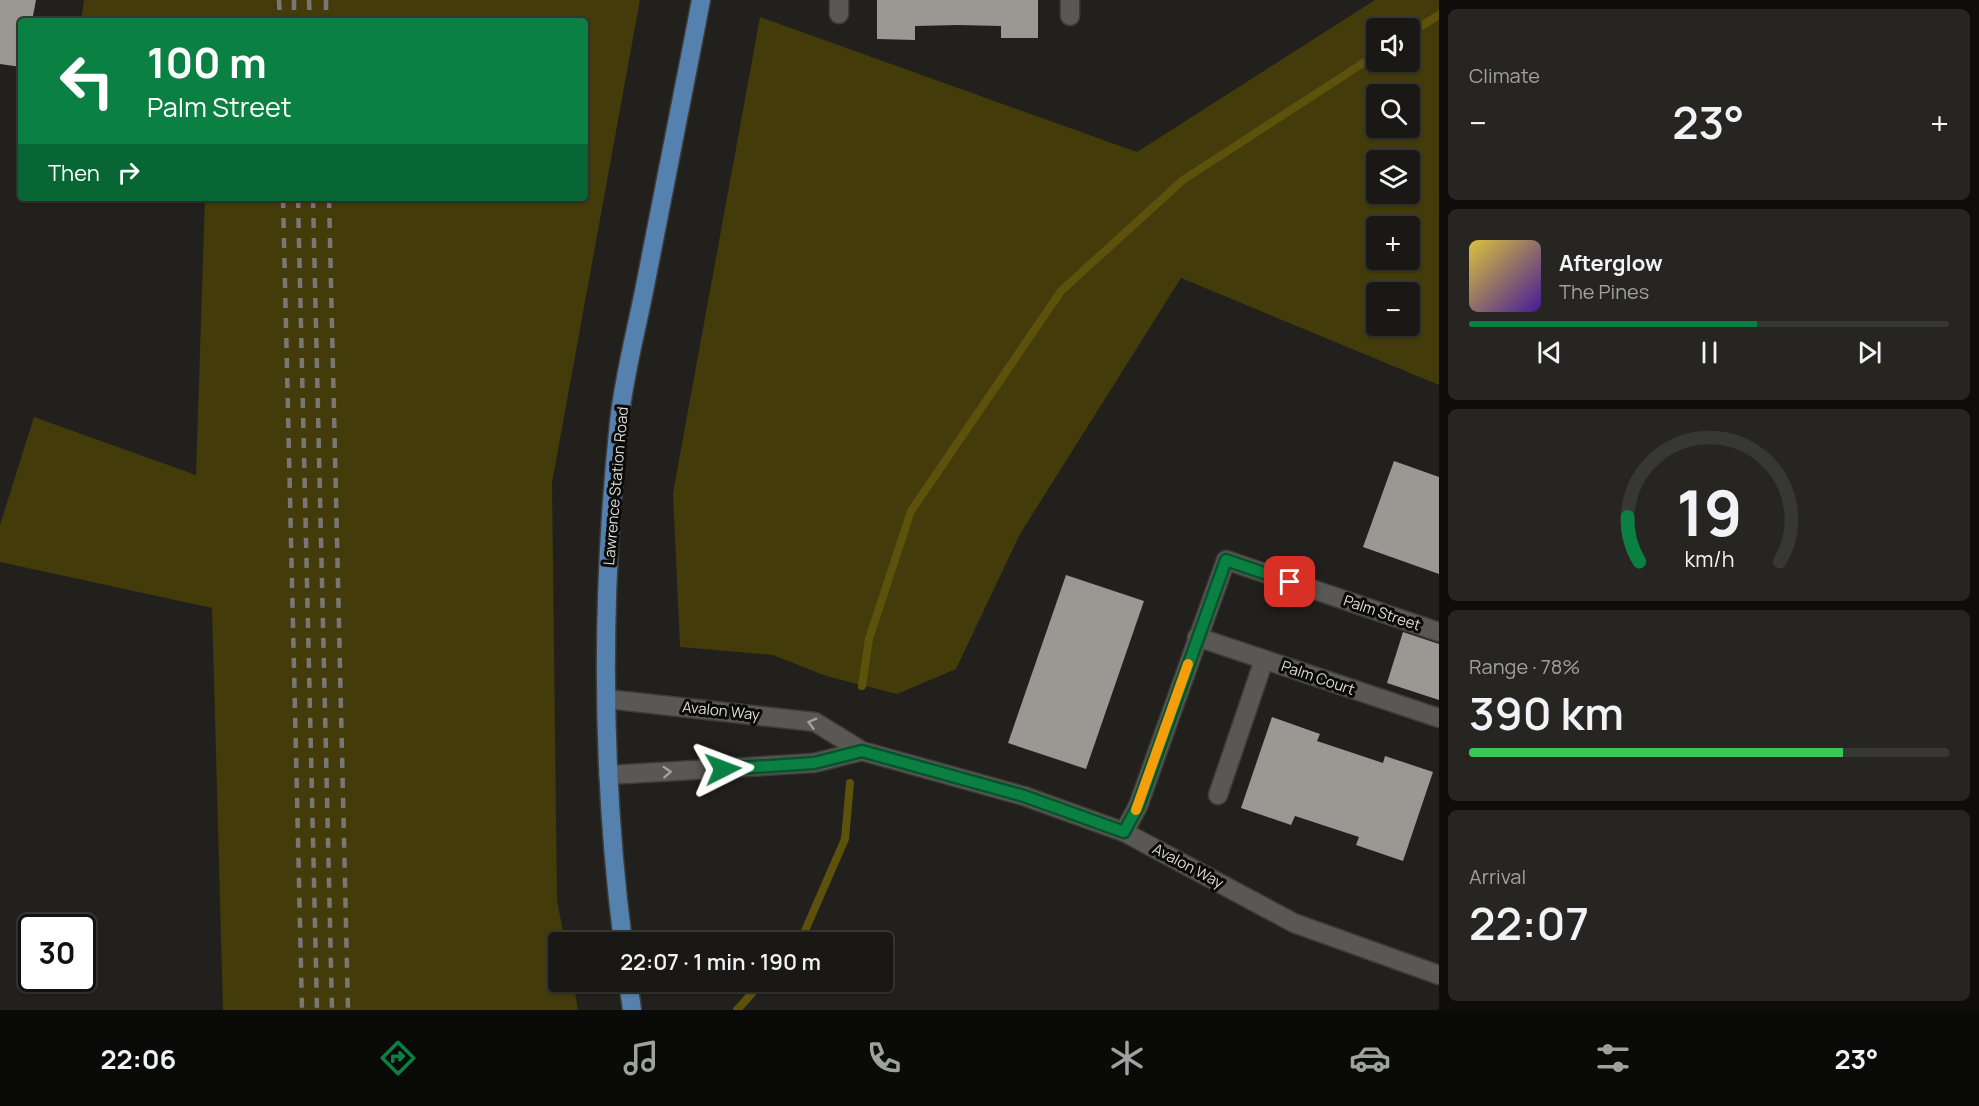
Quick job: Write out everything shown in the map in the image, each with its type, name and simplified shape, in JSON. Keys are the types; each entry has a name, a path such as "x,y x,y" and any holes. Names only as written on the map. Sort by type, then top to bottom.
{"main road":[{"name":"Lawrence Station Road","path":"622,932 608,776 607,699 610,538 620,420 701,0"},
{"path":"630,992 632,1010"}],"street":[{"name":"Palm Street","path":"1124,832 1138,806 1226,560 1439,632"},
{"name":"Palm Court","path":"1197,636 1439,718"},
{"path":"1218,795 1264,660"},
{"name":"Avalon Way","path":"607,699 815,722 862,751 1024,796 1124,832 1294,923 1439,975"},
{"name":"Avalon Way","path":"608,776 814,763 862,751"}],"shaded area":[{"path":"84,0 640,0 552,483 557,900 563,932 548,932 548,992 575,992 578,1010 223,1010 212,608 0,562 0,525 34,417 196,475 205,201 588,201 588,18 81,18"},
{"path":"1375,0 1439,0 1439,385 1181,278 1020,534 956,669 897,694 826,676 773,655 680,647 673,493 760,17 1137,152"}],"building":[{"path":"0,0 36,0 33,18 18,18 18,67 0,64"},
{"path":"877,0 1038,0 1038,38 1001,38 1001,26 958,25 915,26 915,40 877,39"},
{"path":"1394,461 1439,477 1439,574 1363,547"},
{"path":"1066,575 1144,601 1086,769 1008,743"},
{"path":"1403,632 1439,644 1439,700 1387,683"},
{"path":"1272,717 1320,734 1317,741 1383,763 1385,756 1433,772 1403,861 1356,845 1359,837 1295,816 1291,825 1241,808"}],"waterway":[{"path":"1420,27 1439,15"},
{"path":"862,686 869,639 911,511 1061,291 1183,180 1366,61"},
{"path":"804,932 845,839 850,783"},
{"path":"737,1010 753,992"}],"railway":[{"path":"279,0 280,18"},
{"path":"294,0 294,18"},
{"path":"309,0 310,18"},
{"path":"326,0 326,18"},
{"path":"283,201 302,1010"},
{"path":"298,201 317,1010"},
{"path":"313,201 332,1010"},
{"path":"329,201 348,1010"}],"slow traffic":[{"path":"1136,810 1188,664"}],"route":[{"path":"723,769 814,763 862,751 1024,796 1124,832 1138,806 1226,560 1290,582"}]}
